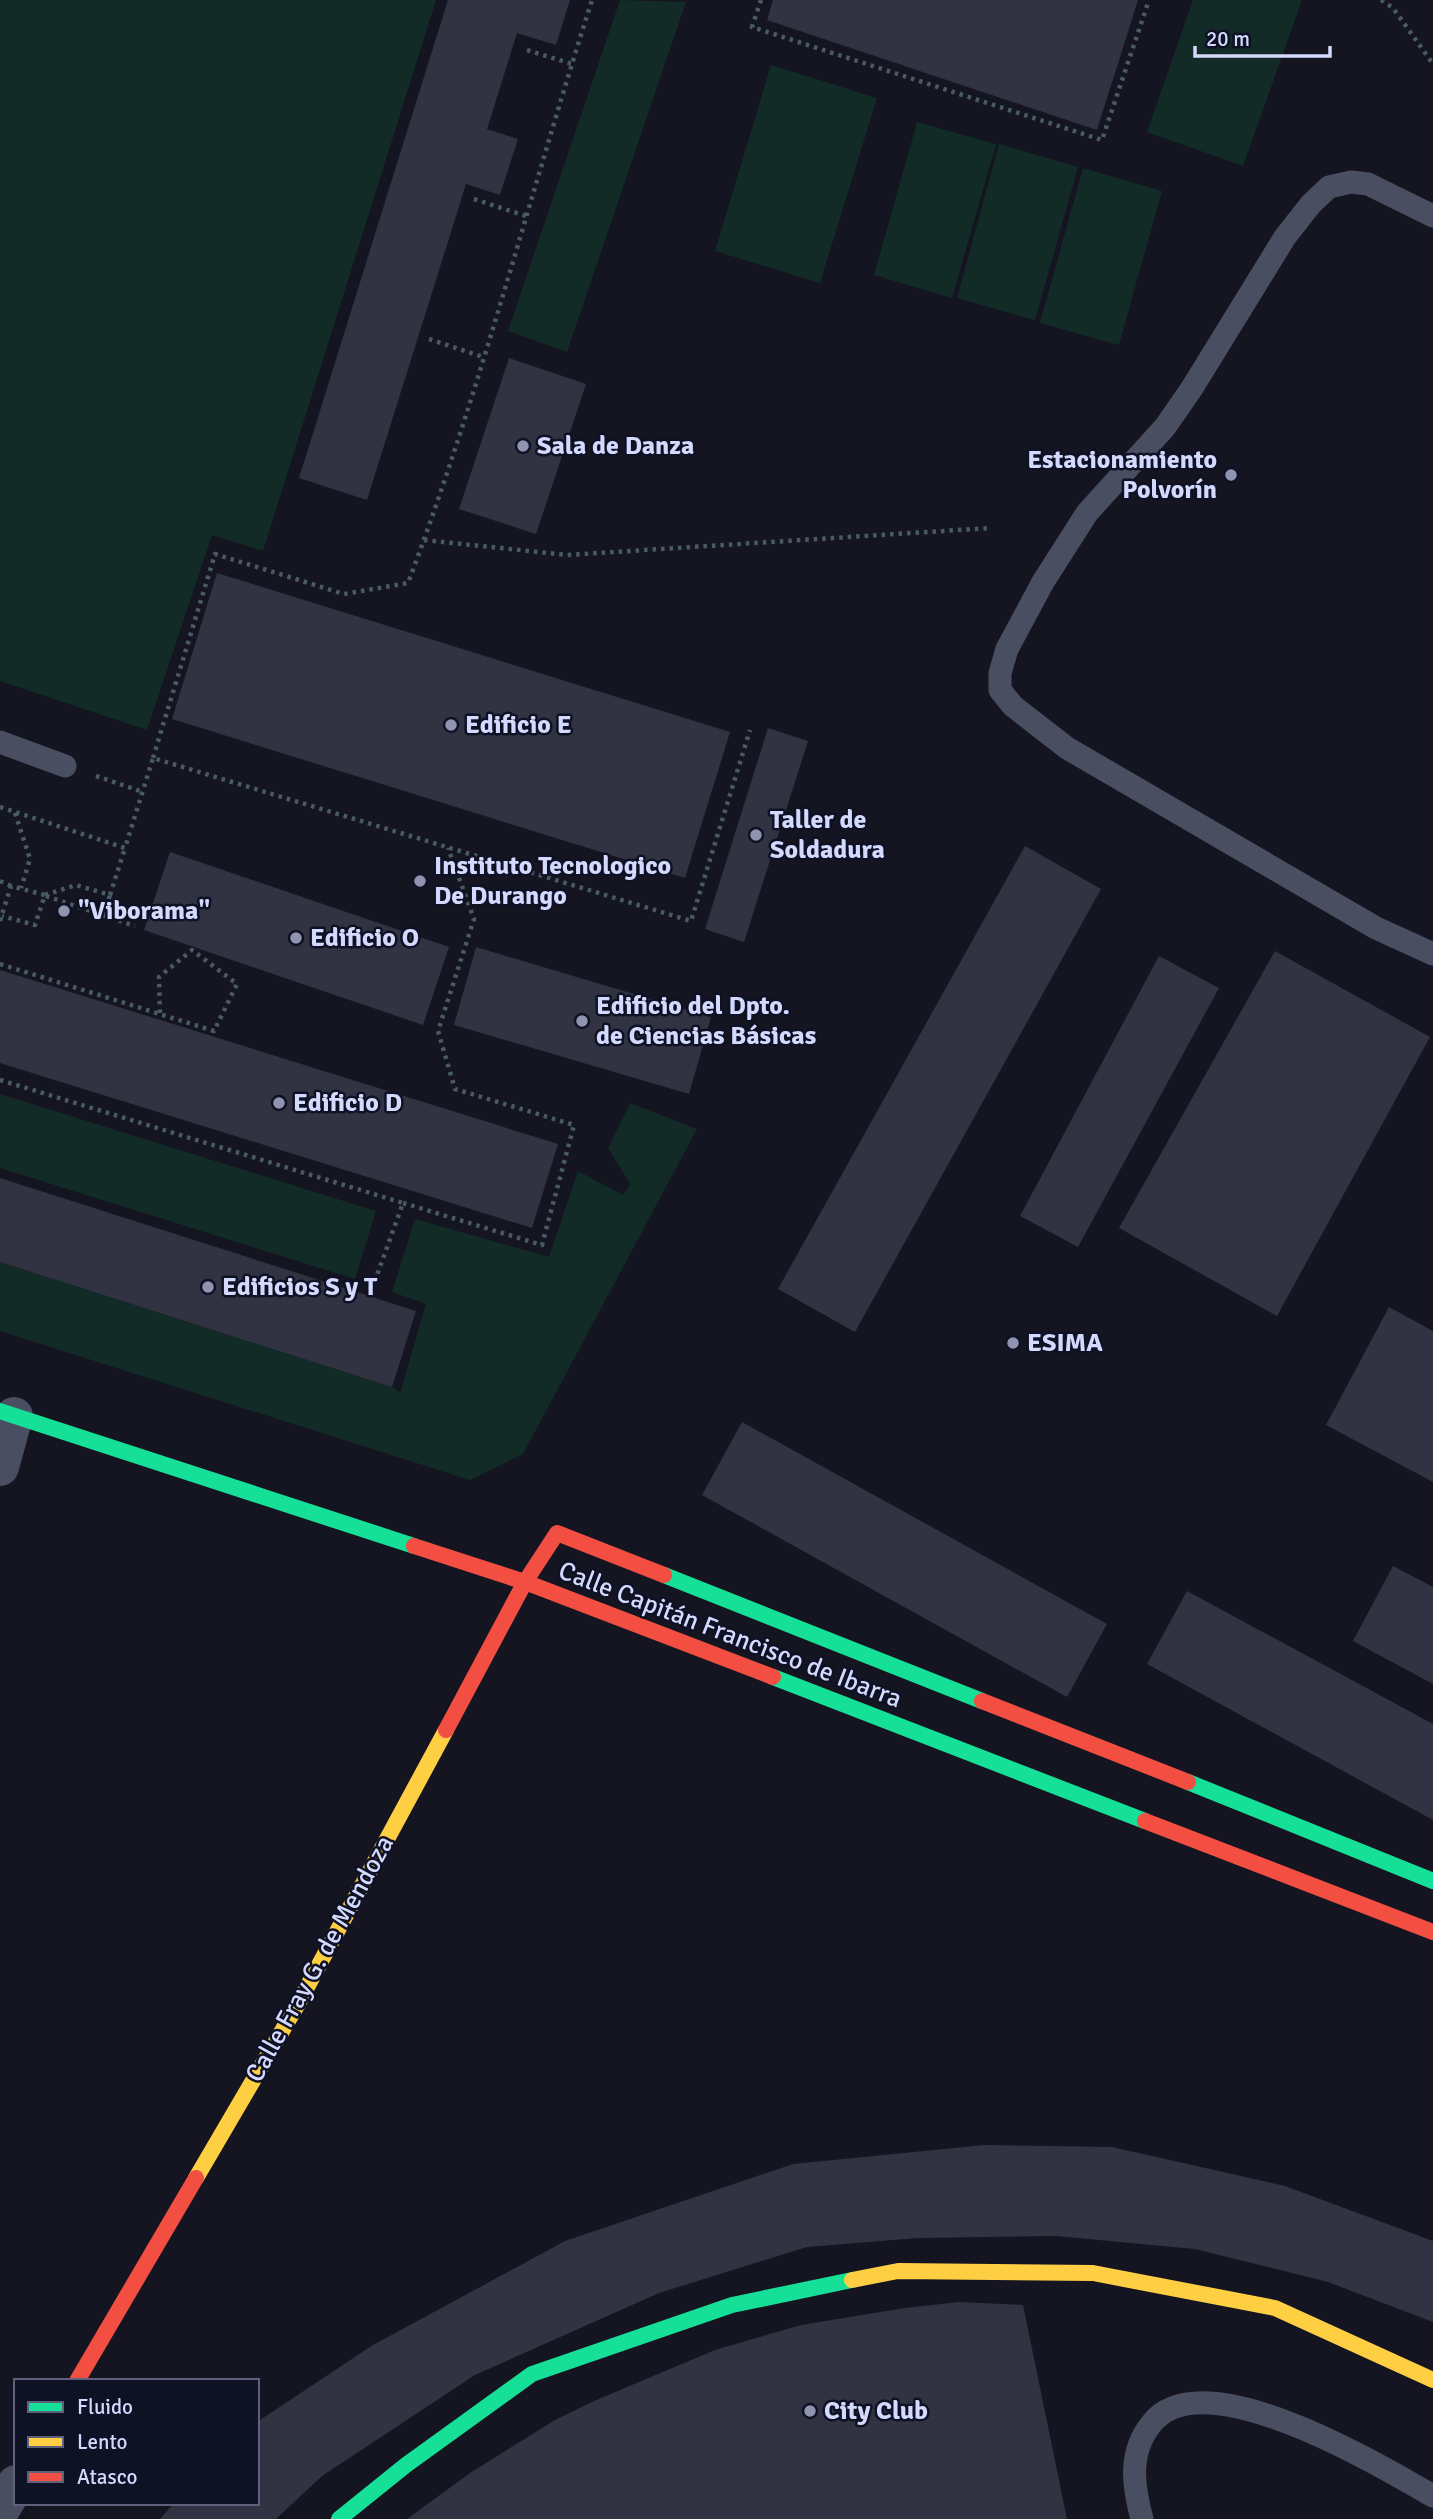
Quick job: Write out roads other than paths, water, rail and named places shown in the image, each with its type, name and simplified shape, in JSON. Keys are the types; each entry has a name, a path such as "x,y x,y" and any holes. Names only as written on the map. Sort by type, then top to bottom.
{"street":[{"path":"0,1467 7,1413"},
{"name":"Calle Capitán Francisco de Ibarra","path":"7,1413 525,1582 1433,1932"},
{"name":"Calle Fray G. de Mendoza","path":"78,2379 299,2002 525,1582 557,1533 1433,1881"},
{"path":"339,2519 406,2465 532,2374 733,2305 898,2271 1093,2273 1275,2308 1433,2380"},
{"path":"0,2511 14,2487"}],"lane":[{"path":"1433,216 1368,184 1351,182 1329,187 1311,204 1285,237 1166,427 1087,513 1043,582 1007,649 1000,673 1000,690 1013,706 1067,748 1376,928 1433,954"},
{"path":"0,742 65,766"},
{"path":"1142,2519 1134,2463 1146,2430 1160,2413 1178,2405 1205,2402 1248,2410 1310,2430 1363,2456 1433,2496"}],"place":[{"name":"Sala de Danza","path":"523,446"},
{"name":"Estacionamiento Polvorín","path":"1231,475"},
{"name":"Edificio E","path":"451,725"},
{"name":"Taller de Soldadura","path":"756,835"},
{"name":"Instituto Tecnologico De Durango","path":"420,881"},
{"name":"\"Viborama\"","path":"64,911"},
{"name":"Edificio O","path":"296,938"},
{"name":"Edificio del Dpto. de Ciencias Básicas","path":"582,1021"},
{"name":"Edificio D","path":"279,1103"},
{"name":"Edificios S y T","path":"208,1287"},
{"name":"ESIMA","path":"1013,1343"},
{"name":"City Club","path":"810,2411"}]}
